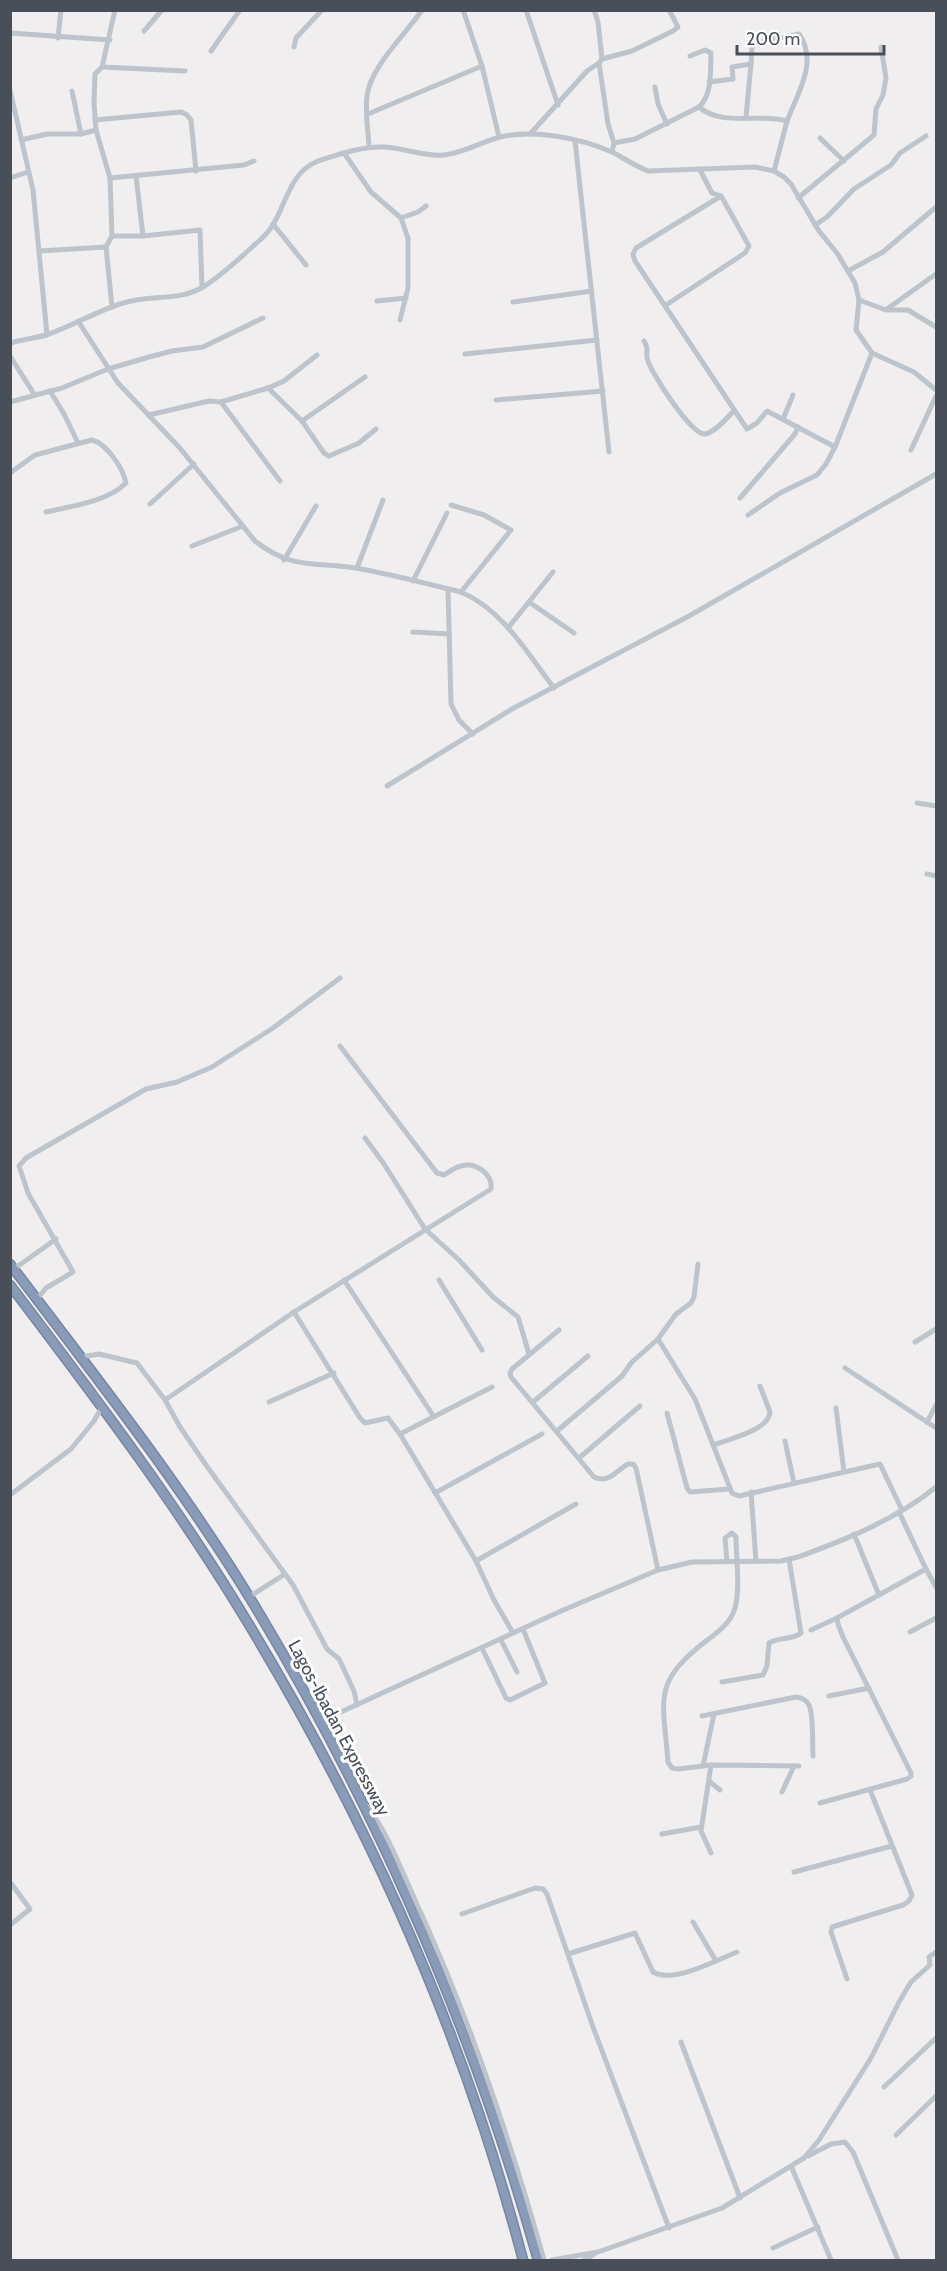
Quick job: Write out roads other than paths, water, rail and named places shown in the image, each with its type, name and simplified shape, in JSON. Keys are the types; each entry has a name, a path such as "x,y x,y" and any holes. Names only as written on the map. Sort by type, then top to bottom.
{"highway":[{"name":"Lagos-Ibadan Expressway","path":"12,1266 131,1424 218,1548 321,1722 370,1819 433,1958 490,2108 538,2260"},
{"name":"Lagos-Ibadan Expressway","path":"10,1285 120,1431 206,1557 244,1615 306,1723 359,1825 417,1954 454,2046 490,2146 524,2260"}],"street":[{"path":"58,38 62,10"},
{"path":"112,307 106,247 112,236 110,178 96,130 95,74 102,67 115,10"},
{"path":"144,31 162,10"},
{"path":"294,47 296,38 322,10"},
{"path":"463,10 482,66 499,137"},
{"path":"526,10 558,105"},
{"path":"594,10 601,38 601,61 608,124 614,143 612,152"},
{"path":"531,133 587,71 601,61 632,51 678,27 669,10"},
{"path":"211,51 239,11"},
{"path":"369,147 367,94 369,85 394,46 421,11"},
{"path":"10,33 110,40"},
{"path":"746,117 752,48 756,43 799,34 805,44 807,62 801,89 787,121 774,171"},
{"path":"798,198 874,135 876,109 883,94 886,78 881,47"},
{"path":"614,143 635,139 699,107 705,101 711,73 709,51 690,56"},
{"path":"709,82 729,81 733,79 732,67 751,64"},
{"path":"368,114 482,66"},
{"path":"102,67 185,72"},
{"path":"656,87 658,104 667,124"},
{"path":"10,90 33,190 47,335"},
{"path":"72,91 81,134"},
{"path":"699,107 714,117 766,117 787,121"},
{"path":"95,120 182,112 190,120 196,171"},
{"path":"21,140 46,135 81,134 96,130"},
{"path":"10,343 47,335 112,307 147,298 171,297 202,288 262,238 273,224 297,176 311,164 369,147 386,147 443,155 475,147 499,137 531,133 575,141 612,152 648,171 755,167 774,171 791,184 815,225 848,271 855,284 859,300 856,330 872,353 914,372 936,390"},
{"path":"815,225 827,217 854,189 891,165 900,153 927,136"},
{"path":"820,138 844,161"},
{"path":"575,141 609,452"},
{"path":"344,153 371,192 400,218 408,238 406,298 400,320"},
{"path":"110,178 196,171 244,165 254,161"},
{"path":"666,305 748,250 749,243 720,196 712,193 700,170"},
{"path":"10,178 28,172"},
{"path":"136,176 142,236"},
{"path":"720,196 636,248 633,254 635,261 747,429 757,423 767,411 835,447"},
{"path":"400,218 418,212 426,206"},
{"path":"848,271 883,252 936,207"},
{"path":"273,224 306,265"},
{"path":"112,236 142,236 200,230 202,288"},
{"path":"39,251 106,247"},
{"path":"886,310 936,274"},
{"path":"513,302 592,291"},
{"path":"377,301 406,298"},
{"path":"859,300 886,310 908,310 936,327"},
{"path":"10,402 79,382 108,369 172,351 203,346 263,318"},
{"path":"78,321 108,369 194,464 255,541 269,552 284,560 357,568 461,592 483,604 508,628 554,688"},
{"path":"465,354 597,340"},
{"path":"644,341 648,347 648,359 671,401 700,434 714,430 734,411"},
{"path":"748,515 780,493 817,474 835,447 872,353"},
{"path":"149,415 209,401 221,402 268,388 284,381 317,355"},
{"path":"10,356 34,394"},
{"path":"302,422 365,377"},
{"path":"268,388 302,422 324,453 329,456 359,443 376,429"},
{"path":"50,391 78,443"},
{"path":"496,400 603,391"},
{"path":"783,419 793,395"},
{"path":"911,450 936,396"},
{"path":"221,402 280,481"},
{"path":"741,498 795,434 798,427"},
{"path":"10,473 35,455 92,440 100,443 119,468 126,483 121,489 93,501 46,512"},
{"path":"150,504 194,464"},
{"path":"387,786 512,709 699,610 936,474"},
{"path":"357,568 383,500"},
{"path":"451,505 484,515 511,530 461,592"},
{"path":"284,560 316,506"},
{"path":"413,581 447,513"},
{"path":"192,546 243,526"},
{"path":"508,628 553,572"},
{"path":"448,589 451,704 459,720 473,734"},
{"path":"530,602 574,633"},
{"path":"413,632 448,634"},
{"path":"918,803 936,806"},
{"path":"927,874 936,876"},
{"path":"37,1299 46,1288 73,1272 28,1194 19,1166 26,1158 146,1089 177,1082 212,1067 273,1028 340,978"},
{"path":"165,1400 294,1312 491,1189 491,1182 480,1169 472,1165 462,1166 440,1176 436,1173 340,1046"},
{"path":"365,1138 425,1229 459,1260 493,1297 518,1317 529,1354"},
{"path":"12,1266 56,1239"},
{"path":"557,1431 622,1376 632,1362 658,1339 676,1314 691,1303 694,1297 698,1264"},
{"path":"439,1280 482,1350"},
{"path":"344,1281 434,1417"},
{"path":"294,1312 365,1422 388,1418 400,1434 476,1561 513,1633"},
{"path":"915,1342 936,1329"},
{"path":"559,1330 510,1373 594,1477 600,1480 609,1479 628,1464 633,1464 636,1468 658,1570"},
{"path":"658,1339 694,1399 732,1493 739,1496 880,1464 936,1587"},
{"path":"81,1357 99,1354 137,1364 165,1400 206,1465 285,1574 327,1649 339,1659 354,1691 357,1705"},
{"path":"533,1402 588,1356"},
{"path":"845,1368 936,1428"},
{"path":"269,1402 334,1373"},
{"path":"714,1445 758,1428 766,1422 770,1412 760,1386"},
{"path":"400,1434 492,1387"},
{"path":"927,1422 936,1405"},
{"path":"579,1458 640,1406"},
{"path":"10,1495 71,1449 94,1421 102,1407"},
{"path":"836,1408 844,1472"},
{"path":"667,1413 690,1492 729,1489"},
{"path":"435,1493 542,1434"},
{"path":"785,1441 794,1483"},
{"path":"544,2260 497,2105 429,1931 376,1817 363,1799 349,1769 321,1722 513,1633 658,1570 692,1562 789,1559 819,1550 901,1511 936,1487"},
{"path":"751,1492 756,1561"},
{"path":"476,1561 576,1504"},
{"path":"727,1561 725,1538 732,1533 736,1537 737,1597 734,1611 720,1629 691,1651 679,1664 669,1678 664,1691 669,1762 672,1768 678,1769 711,1765 796,1766 782,1792"},
{"path":"854,1534 879,1595"},
{"path":"722,1682 763,1675 767,1666 769,1643 798,1636 801,1633 789,1559"},
{"path":"811,1630 926,1569"},
{"path":"249,1597 285,1574"},
{"path":"820,1803 908,1779 911,1776 843,1637 837,1618"},
{"path":"910,1632 936,1618"},
{"path":"482,1648 506,1698 510,1700 545,1683 523,1629"},
{"path":"501,1640 517,1672"},
{"path":"829,1696 869,1688"},
{"path":"702,1716 796,1697 804,1699 808,1704 813,1756"},
{"path":"703,1766 714,1714"},
{"path":"711,1765 701,1827 703,1838 711,1853"},
{"path":"709,1781 720,1790"},
{"path":"847,1979 831,1932 832,1927 903,1905 912,1895 870,1790"},
{"path":"662,1834 701,1827"},
{"path":"794,1872 892,1846"},
{"path":"10,1882 30,1909 10,1925"},
{"path":"462,1914 535,1888 543,1889 547,1894 593,2027 669,2228"},
{"path":"693,1922 716,1961"},
{"path":"568,1954 635,1933 650,1968 657,1974 674,1975 693,1971 737,1952"},
{"path":"936,1952 929,1957 930,1965 936,1970"},
{"path":"804,2158 819,2140 871,2058 911,1982 930,1965"},
{"path":"884,2087 936,2038"},
{"path":"681,2042 740,2198"},
{"path":"896,2134 936,2096"},
{"path":"930,2103 936,2109"},
{"path":"552,2260 583,2259 722,2208 804,2158 831,2144 845,2142 853,2152 898,2260"},
{"path":"791,2166 831,2260"},
{"path":"773,2248 818,2228"}]}
